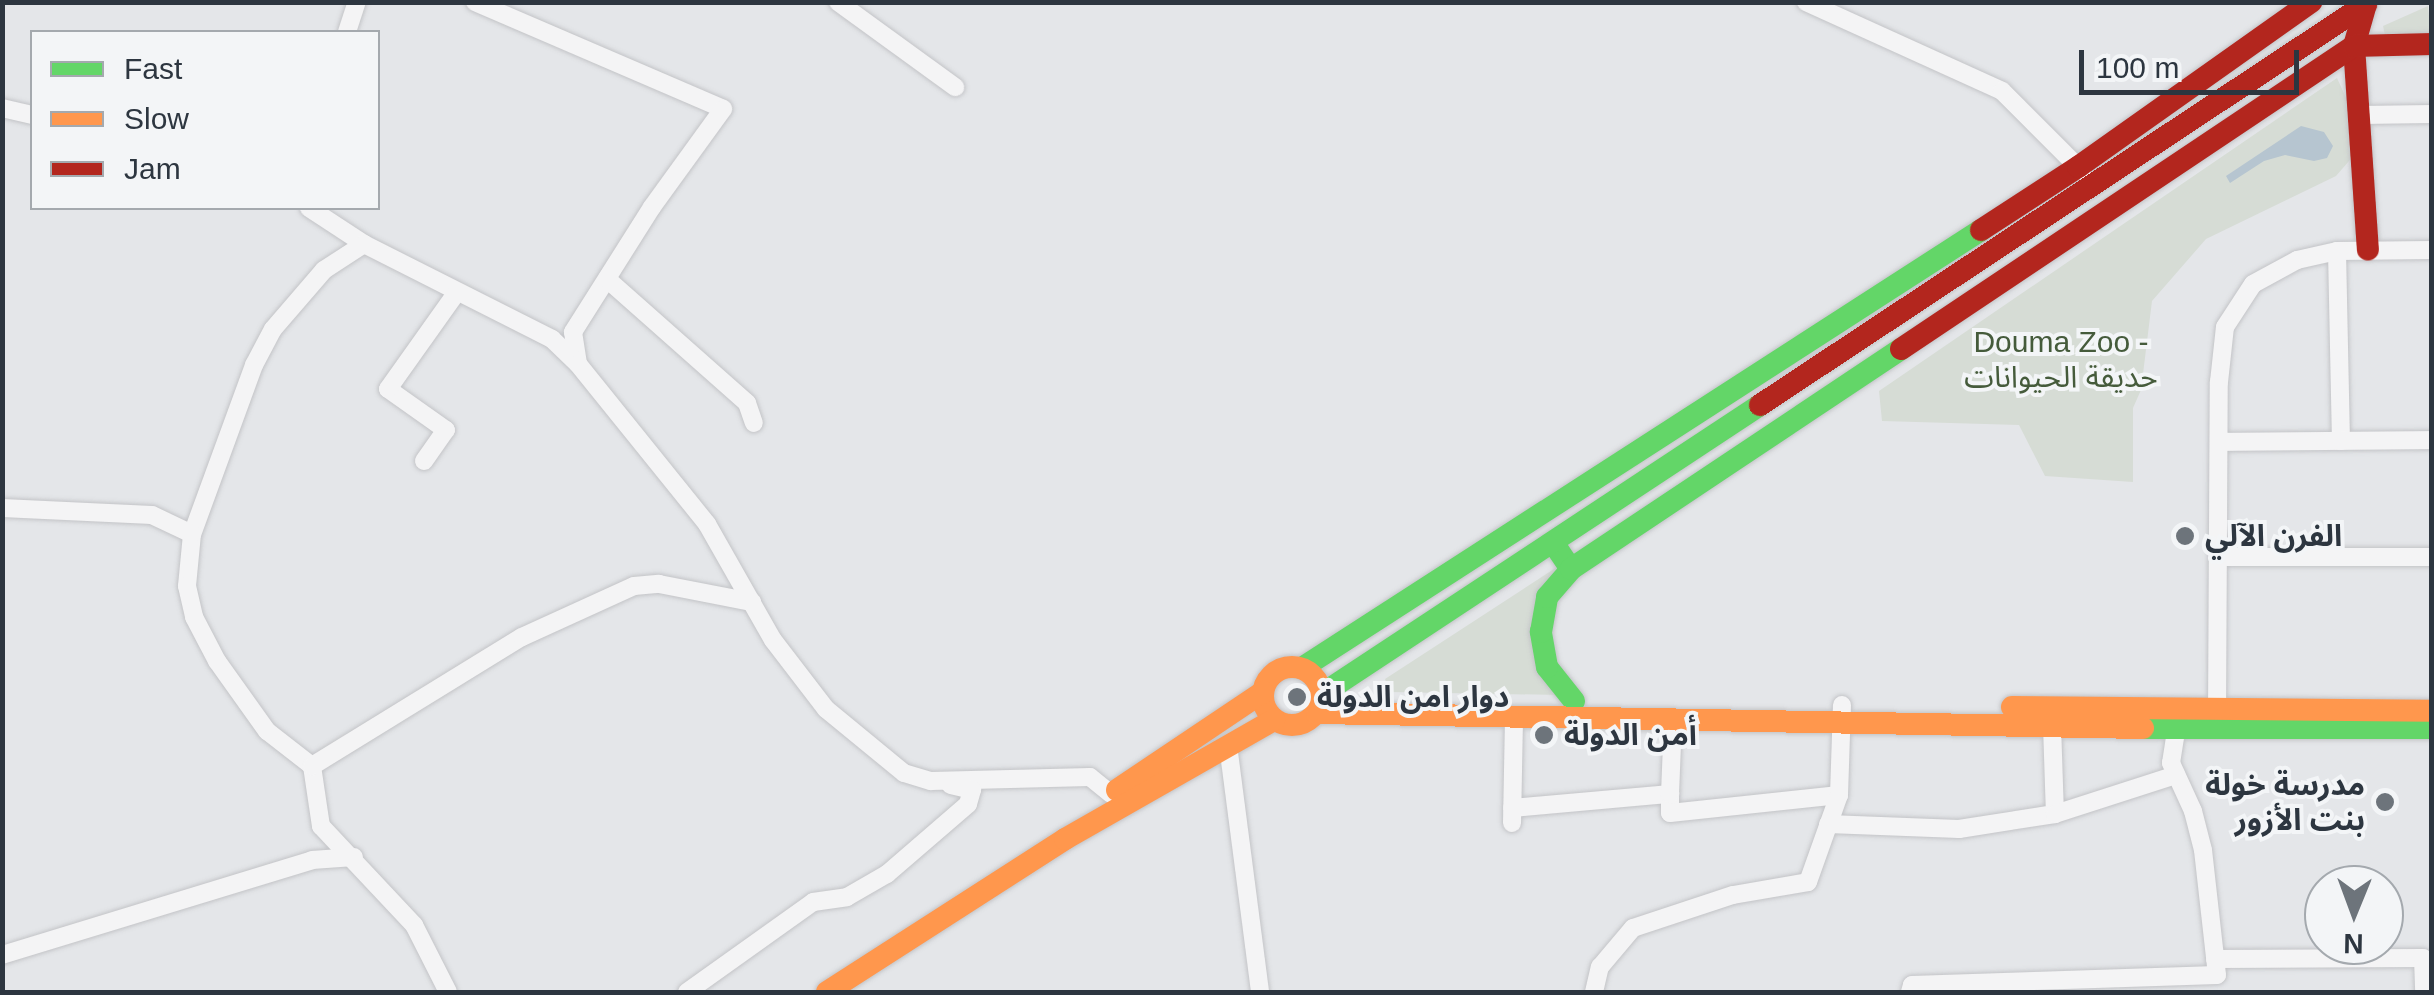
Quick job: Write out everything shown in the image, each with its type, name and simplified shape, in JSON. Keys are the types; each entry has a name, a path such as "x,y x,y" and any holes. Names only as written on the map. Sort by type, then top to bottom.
{"main road":[{"path":"1065,839 1111,794 1263,692 1277,671 1302,668 1785,358 2078,167 2311,2"},
{"path":"2365,3 2354,46 2368,250"},
{"path":"828,992 1065,839 1228,745 1274,720 1297,726 1320,702 2365,3"},
{"path":"1574,700 1547,667 1541,632 1547,597 1570,570 2354,46 2432,44"},
{"path":"1785,358 1818,401"},
{"path":"1554,544 1570,570"},
{"path":"1302,668 1313,676 1320,702"},
{"path":"1263,692 1263,702 1274,720"},
{"path":"1320,702 1574,700 2178,727 2217,719 2432,711"},
{"path":"1320,702 1514,716 1673,718 1841,713 2217,719 2432,728"}],"street":[{"path":"348,30 357,2"},
{"path":"476,2 722,109 574,332 578,364"},
{"path":"838,2 956,87"},
{"path":"1806,2 2002,91 2096,186"},
{"path":"2,108 30,115"},
{"path":"2360,115 2432,114"},
{"path":"312,210 364,244 552,339 578,364 707,524 774,640 826,709 904,773 972,790 968,804 887,874 847,897 813,902 687,992"},
{"path":"364,244 324,270 273,329 212,470 192,534 187,586 194,617 216,661 267,731 312,766 321,826 414,925 448,992"},
{"path":"2217,719 2219,442 2226,328 2236,304 2253,284 2273,270 2337,251 2432,250"},
{"path":"2337,251 2341,441"},
{"path":"607,279 747,403 754,423"},
{"path":"424,461 446,430 388,389 458,292"},
{"path":"2219,442 2432,440"},
{"path":"2,508 152,514 192,534"},
{"path":"2220,558 2432,558"},
{"path":"312,766 522,638 634,586 659,584 752,602"},
{"path":"1594,992 1600,967 1634,928 1733,894 1808,882 1838,795 1841,713"},
{"path":"1514,716 1512,815 1670,794"},
{"path":"1673,718 1670,813 1838,795"},
{"path":"2052,724 2055,814"},
{"path":"2178,727 2171,754 2203,850 2216,976"},
{"path":"1228,745 1260,992"},
{"path":"1828,824 1959,829 2055,814 2176,775"},
{"path":"932,781 1090,777 1111,794"},
{"path":"2,955 312,860 354,857"},
{"path":"1910,992 1912,985 2216,976 2423,958 2424,992"}],"green space":[{"path":"2428,6 2431,35 2385,35 2383,26"},
{"name":"Douma Zoo - حديقة الحيوانات","path":"2337,78 2352,111 2356,153 2336,176 2206,239 2152,301 2141,390 2133,408 2133,482 2045,476 2019,425 1882,421 1879,391"},
{"path":"1557,567 1544,589 1561,695 1390,692 1385,679"}],"shaded area":[{"path":"2301,126 2324,132 2333,146 2327,158 2314,161 2285,155 2264,161 2230,183 2226,176"}],"traffic: fast":[{"path":"1302,668 1981,230"},
{"path":"1574,701 1547,667 1541,632 1547,597 1571,569 1901,349"},
{"path":"1322,694 1760,405"},
{"path":"1554,544 1571,569"},
{"path":"2143,728 2432,728"}],"traffic: slow":[{"path":"1292,667 1313,675 1321,696 1313,717 1292,725 1271,717 1263,696 1271,675 1292,667"},
{"path":"1117,790 1263,692"},
{"path":"2012,707 2432,711"},
{"path":"1317,713 2143,728"},
{"path":"827,992 1065,839 1274,720"}],"traffic: jam":[{"path":"1981,230 2078,167 2311,2"},
{"path":"2366,4 2354,46 2368,250"},
{"path":"1760,405 2366,4"},
{"path":"1901,349 2354,46 2432,44"}],"place":[{"name":"الفرن الآلي","path":"2185,536"},
{"name":"دوار امن الدولة","path":"1297,697"},
{"name":"أمن الدولة","path":"1544,735"},
{"name":"مدرسة خولة بنت الأزور","path":"2385,802"}]}
